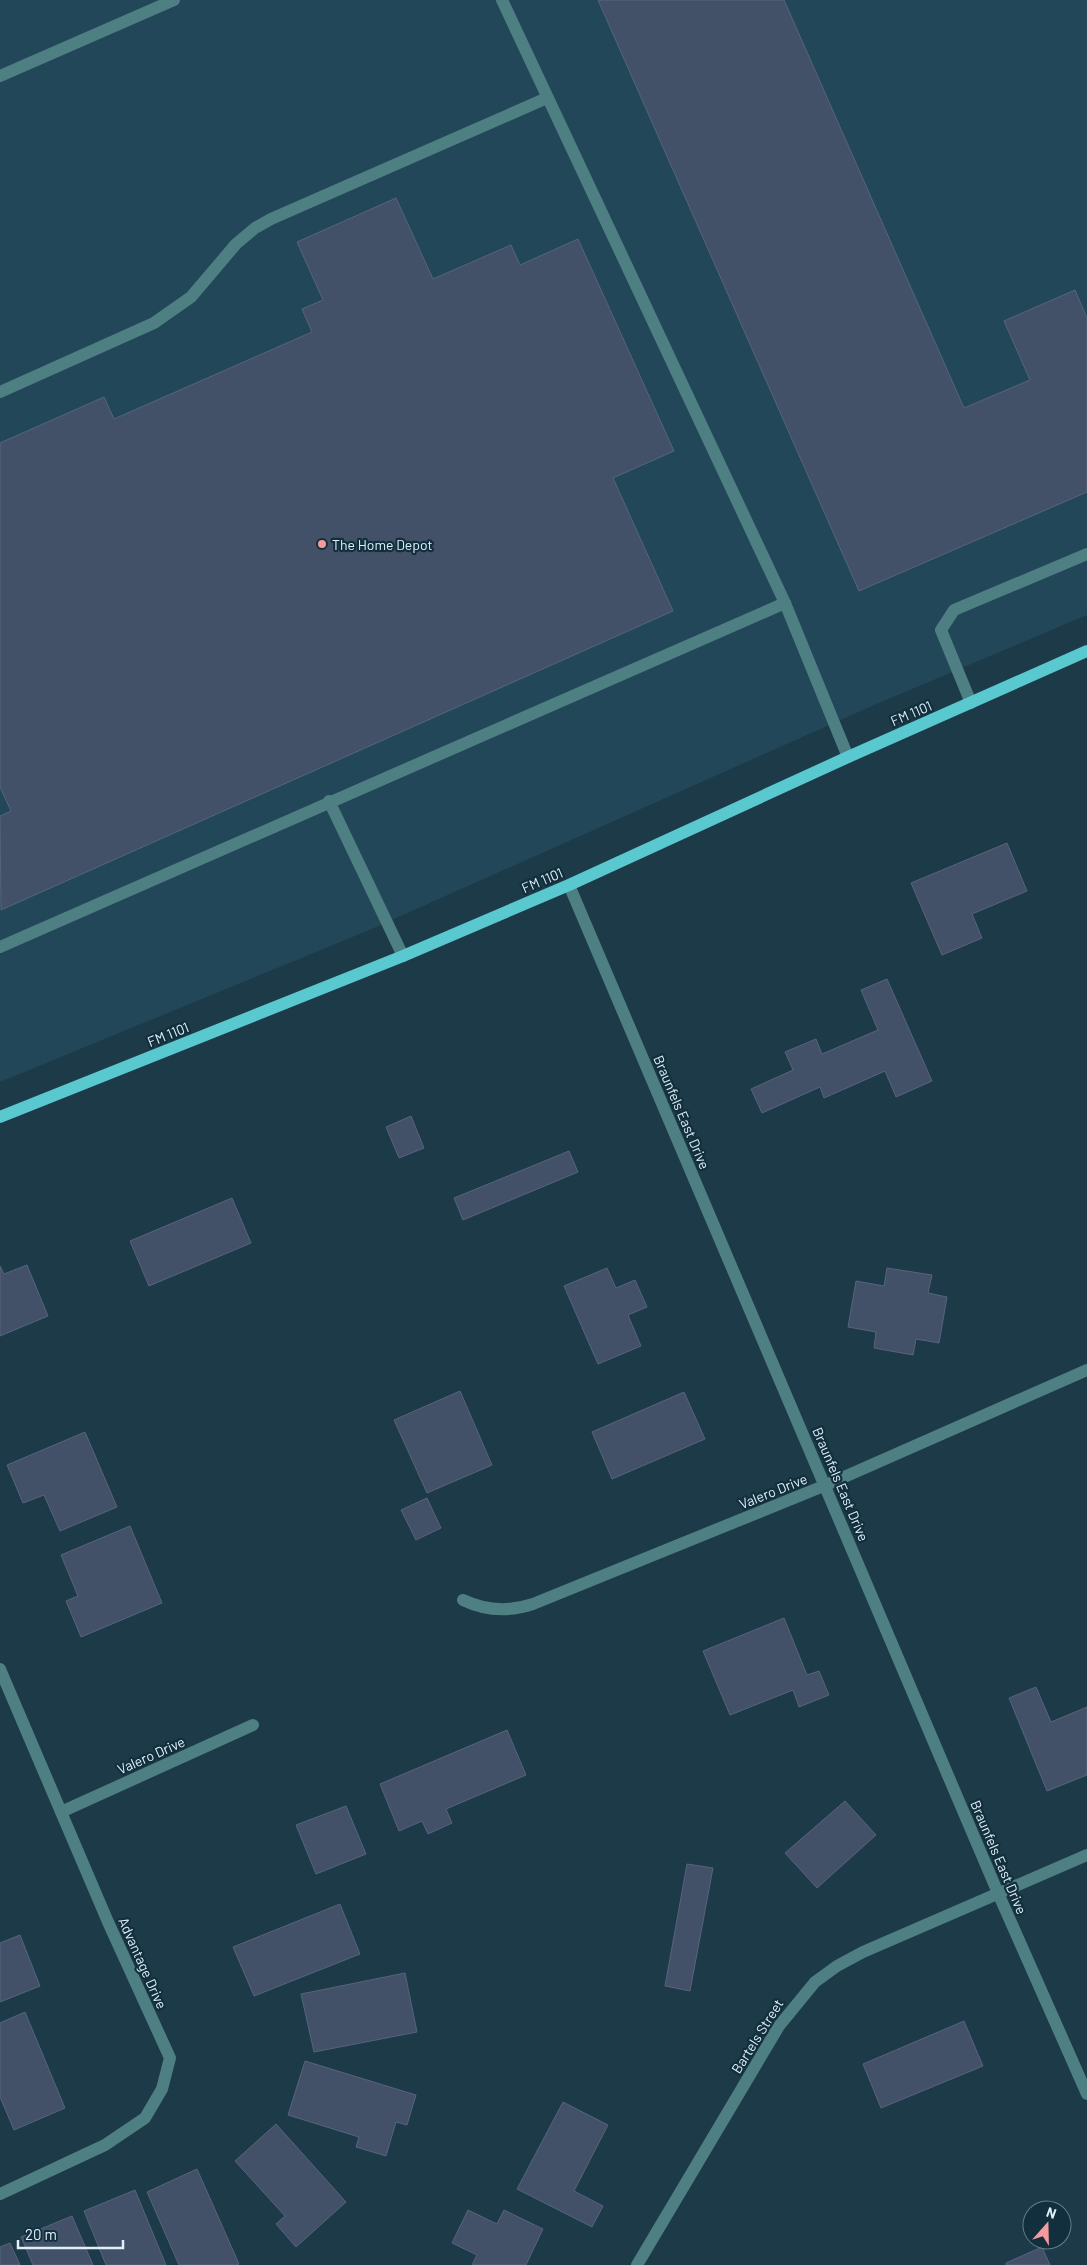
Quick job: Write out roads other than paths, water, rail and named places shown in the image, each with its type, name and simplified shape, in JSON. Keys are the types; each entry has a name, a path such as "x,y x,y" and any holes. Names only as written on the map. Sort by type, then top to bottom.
{"main road":[{"name":"FM 1101","path":"0,1117 403,956 569,886 848,756 1087,652"}],"street":[{"path":"0,76 174,0"},
{"path":"502,0 785,603 848,756"},
{"path":"0,392 154,323 191,297 236,244 255,228 271,219 547,98"},
{"path":"971,703 941,630 954,610 1087,554"},
{"path":"0,947 329,801 785,603"},
{"path":"329,801 403,956"},
{"name":"Braunfels East Drive","path":"569,886 826,1485 998,1893 1087,2094"},
{"name":"Valero Drive","path":"463,1600 474,1605 498,1610 528,1606 826,1485 1087,1370"},
{"name":"Advantage Drive","path":"0,1669 170,2058 162,2089 145,2118 105,2145 0,2194"},
{"name":"Valero Drive","path":"61,1812 253,1725"},
{"name":"Bartels Street","path":"637,2265 779,2026 815,1982 837,1966 863,1952 1087,1855"}],"place":[{"name":"The Home Depot","path":"322,544"}]}
